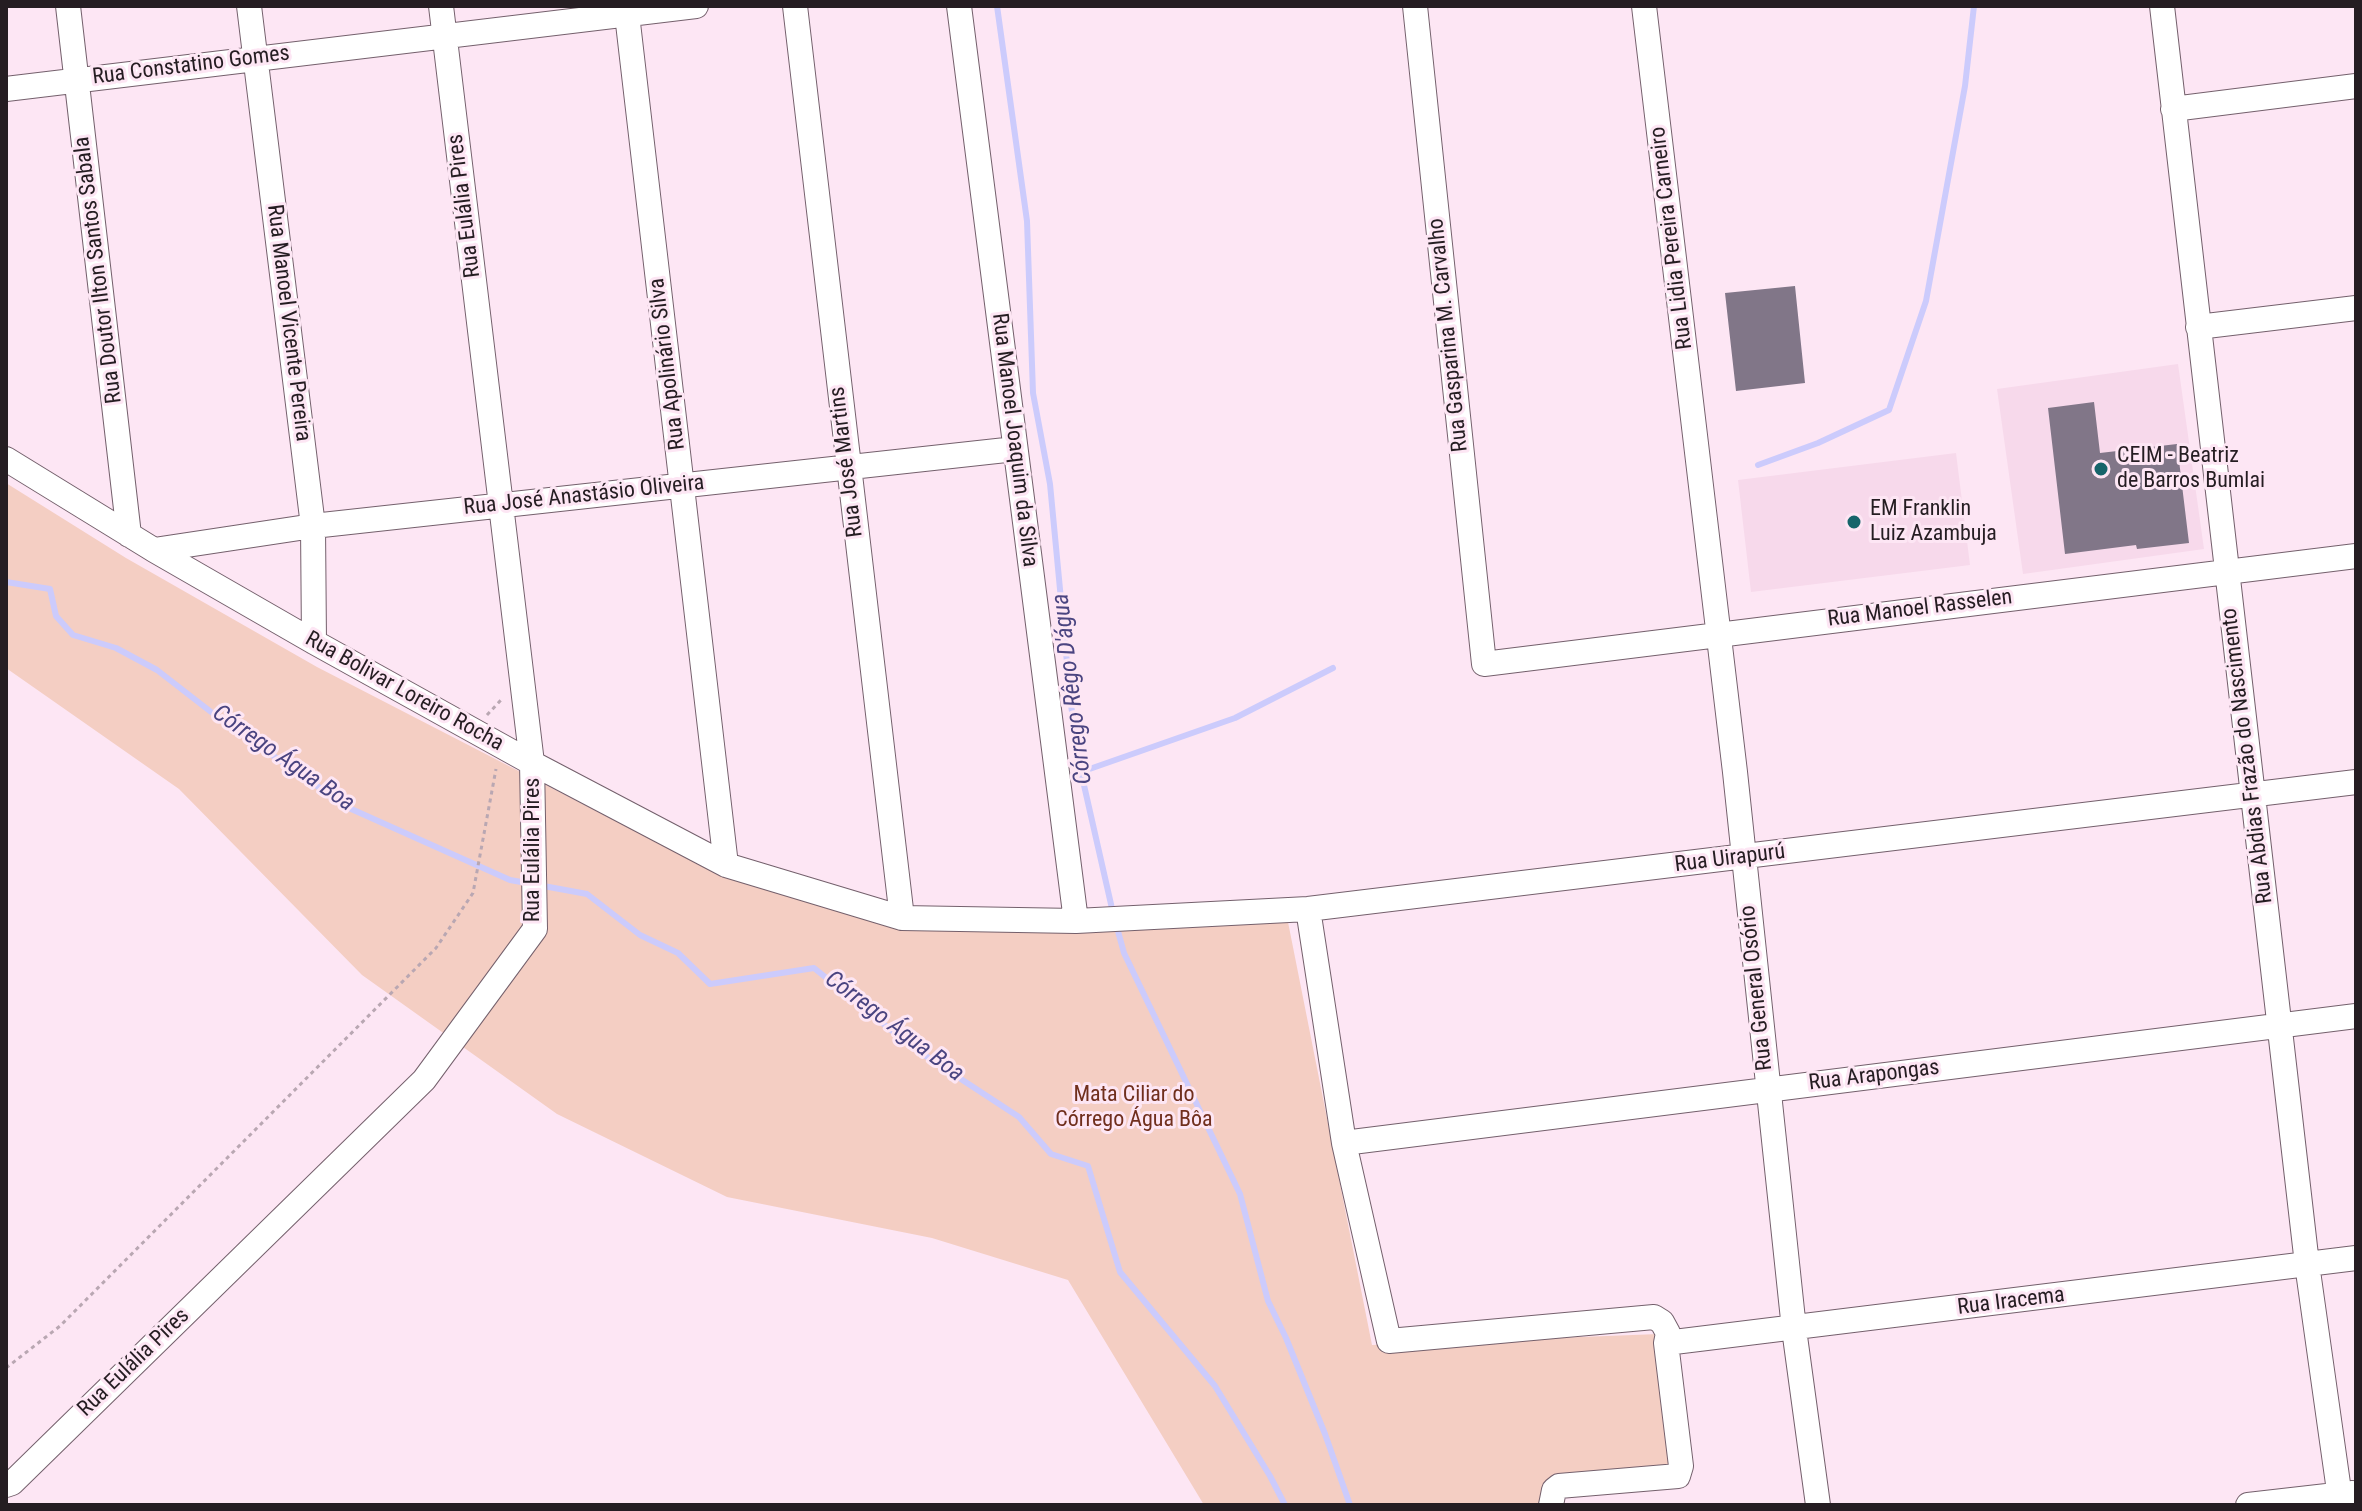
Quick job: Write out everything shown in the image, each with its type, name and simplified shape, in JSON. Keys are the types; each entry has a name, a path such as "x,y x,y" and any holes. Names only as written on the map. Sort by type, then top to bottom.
{"street":[{"name":"Rua Doutor Ilton Santos Sabala","path":"68,6 129,535"},
{"name":"Rua Manoel Vicente Pereira","path":"249,6 313,526 314,642"},
{"name":"Rua Eulália Pires","path":"6,1485 12,1483 424,1080 535,929 532,763 441,6"},
{"path":"445,36 627,10 696,6"},
{"name":"Rua José Martins","path":"795,6 902,918"},
{"name":"Rua Manoel Joaquim da Silva","path":"959,6 1076,921"},
{"name":"Rua Gasparina M. Carvalho","path":"1415,6 1484,664"},
{"name":"Rua Lidia Pereira Carneiro","path":"1644,6 1700,470"},
{"name":"Rua Abdias Frazão do Nascimento","path":"2162,6 2307,1264 2346,1497"},
{"name":"Rua Apolinário Silva","path":"627,10 726,865"},
{"name":"Rua Constatino Gomes","path":"6,89 445,36"},
{"path":"2173,109 2356,86"},
{"path":"2198,327 2356,308"},
{"name":"Rua José Anastásio Oliveira","path":"154,550 313,526 1015,449"},
{"name":"Rua Bolivar Loreiro Rocha","path":"6,459 154,550 314,642 532,763 726,865 902,918 1103,920"},
{"name":"Rua General Osório","path":"1700,470 1794,1329 1818,1505"},
{"name":"Rua Manoel Rasselen","path":"1484,664 2356,556"},
{"name":"Rua Uirapurú","path":"1103,920 1308,909 1454,893 2356,782"},
{"path":"1308,909 1342,1132 1389,1341 1654,1317 1662,1322 1668,1333 1666,1343 1681,1466 1678,1476 1559,1486 1554,1490 1551,1505"},
{"name":"Rua Arapongas","path":"1342,1132 1768,1090 2356,1016"},
{"name":"Rua Iracema","path":"1666,1343 2356,1258"},
{"path":"2248,1505 2346,1497"}],"path":[{"path":"473,730 520,680"},
{"path":"6,1368 60,1326 436,948 473,893 498,757"}],"shaded area":[{"name":"CEIM - Beatriz de Barros Bumlai","path":"2178,364 2204,549 2023,574 1997,389"},
{"name":"EM Franklin Luiz Azambuja","path":"1956,453 1970,565 1751,592 1738,480"}],"green space":[{"name":"Mata Ciliar do Córrego Água Bôa","path":"6,483 126,558 317,667 726,878 904,927 1288,922 1372,1345 1659,1334 1671,1475 1551,1491 1551,1505 1204,1505 1068,1280 932,1238 727,1197 557,1114 362,975 179,789 6,668"}],"building":[{"path":"1795,286 1805,383 1736,391 1725,293"},
{"path":"2094,402 2100,453 2177,444 2189,543 2137,549 2136,545 2065,554 2048,408"}],"waterway":[{"name":"Córrego Rêgo D'água","path":"997,6 1027,221 1033,393 1050,484 1071,705 1081,772 1113,913"},
{"path":"1758,465 1818,443 1889,410 1926,301 1965,86 1974,6"},
{"name":"Córrego Água Boa","path":"6,582 50,589 56,616 73,635 116,648 157,670 224,722 349,808 510,880 527,883"},
{"path":"1081,772 1235,718 1333,668"},
{"name":"Córrego Água Boa","path":"538,885 587,894 640,935 678,953 710,984 814,968 912,1047 1019,1117 1051,1154 1088,1166 1120,1272 1215,1386 1285,1505"},
{"name":"Córrego Rêgo D'água","path":"1116,924 1124,953 1240,1194 1268,1301 1325,1434 1350,1505"}],"place":[{"name":"CEIM - Beatriz de Barros Bumlai","path":"2101,469"},
{"name":"EM Franklin Luiz Azambuja","path":"1854,522"}]}
